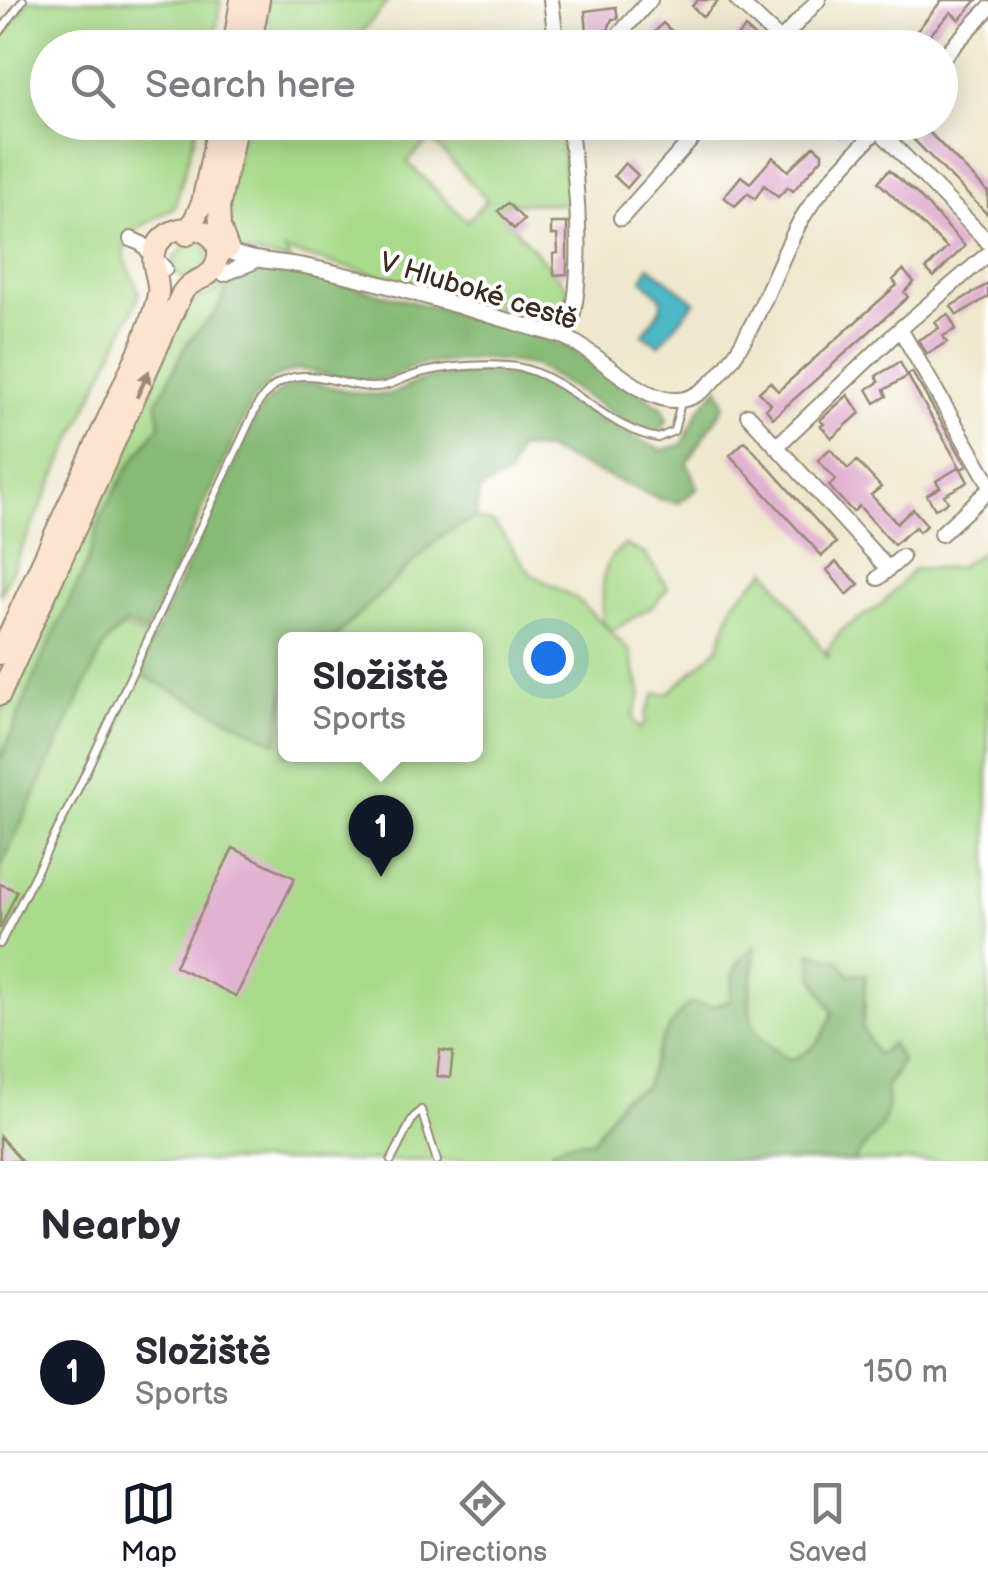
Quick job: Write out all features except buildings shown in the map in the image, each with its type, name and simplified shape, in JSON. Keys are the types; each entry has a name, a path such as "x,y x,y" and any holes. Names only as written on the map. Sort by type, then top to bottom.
{"main road":[{"path":"236,30 241,0"},
{"path":"253,30 259,0"},
{"path":"163,266 215,284 224,274 219,245 208,222 217,140"},
{"path":"180,230 215,178 229,140"},
{"path":"180,230 219,245"},
{"path":"0,695 154,339 166,296 165,258 170,247 187,236 180,230"},
{"path":"163,266 192,281 214,270 219,245"},
{"path":"0,654 154,339 188,298 163,266"}],"street":[{"path":"552,0 556,30"},
{"path":"623,30 650,0"},
{"path":"737,0 766,30"},
{"path":"793,30 818,0"},
{"path":"958,41 988,9"},
{"path":"565,337 576,302 576,208 570,140"},
{"path":"621,218 691,140"},
{"path":"681,401 697,394 723,368 743,338 810,206 865,140"},
{"path":"892,140 988,242"},
{"path":"163,266 180,230"},
{"name":"V Hluboké cestě","path":"219,245 258,261 310,267 565,337 646,392 681,401"},
{"path":"776,447 900,330 988,254"},
{"name":"V Hluboké cestě","path":"224,274 258,261"},
{"path":"900,330 988,481"},
{"path":"748,414 883,574 902,557"},
{"path":"941,534 988,491"}],"lane":[{"path":"0,32 23,0"},
{"path":"0,944 75,795 258,404 278,382 313,376 387,387 424,373 462,367 518,367 540,375 631,430 658,438 674,430 681,401"},
{"path":"390,1161 413,1118 422,1110 437,1161"}],"green space":[{"path":"29,0 221,0 216,30 30,30 30,140 193,140 175,206 139,228 126,243 124,253 139,296 0,595 0,42"},
{"path":"267,0 387,3 364,30 262,30"},
{"path":"241,140 430,140 407,162 467,221 487,200 432,140 562,140 568,204 508,203 499,211 569,289 560,323 285,251 291,261 235,250 224,204"},
{"path":"194,237 206,246 209,257 205,267 182,279 174,270 174,258"},
{"path":"254,269 229,285 216,312 188,342 157,403 160,425 129,467 102,514 87,564 10,739 72,601 278,703 278,762 483,762 483,632 340,632 441,536 475,518 494,523 531,574 577,599 630,651 641,695 633,717 639,730 647,721 645,716 655,694 669,693 718,648 734,602 767,570 829,659 827,650 842,630 882,604 914,569 958,567 988,548 988,1161 852,1161 879,1128 886,1086 897,1073 877,1055 862,1027 866,1003 814,977 833,1013 818,1042 790,1060 768,1045 753,1025 750,1003 755,947 733,977 730,1001 712,1006 690,1004 667,1031 645,1087 621,1099 592,1142 552,1150 547,1161 0,1161 0,716 185,310"},
{"path":"254,269 296,272 518,329 574,350 662,407 667,421 660,431 627,422 534,365 482,358 418,365 384,380 358,380 298,369 273,378 252,402 146,633 126,623 105,644 0,869 0,761 87,564 102,514 129,467 160,425 157,403 188,342 216,312 229,285"},
{"path":"481,372 534,378 618,430 661,450 682,445 699,410 719,387 725,405 687,463 698,488 679,503 660,499 546,450 518,448 508,475 480,490 475,518 441,536 340,632 278,632 277,743 144,676 143,661 256,417 272,398 287,387 302,383 390,394 415,382"},
{"path":"625,545 645,554 668,588 654,605 612,631 602,621 604,578 610,560"},
{"path":"756,947 749,1003 753,1024 764,1041 790,1060 818,1042 833,1013 814,977 810,952 839,960 849,974 866,974 862,1027 877,1055 891,1043 902,1061 886,1086 888,1104 882,1127 852,1161 547,1161 560,1145 592,1141 621,1099 645,1087 667,1031 690,1003 712,1006 730,1001 738,963"}],"water":[{"path":"649,266 695,302 659,345 643,334 661,309 662,299 642,279"}],"place":[{"name":"Složiště","path":"381,877"}]}
